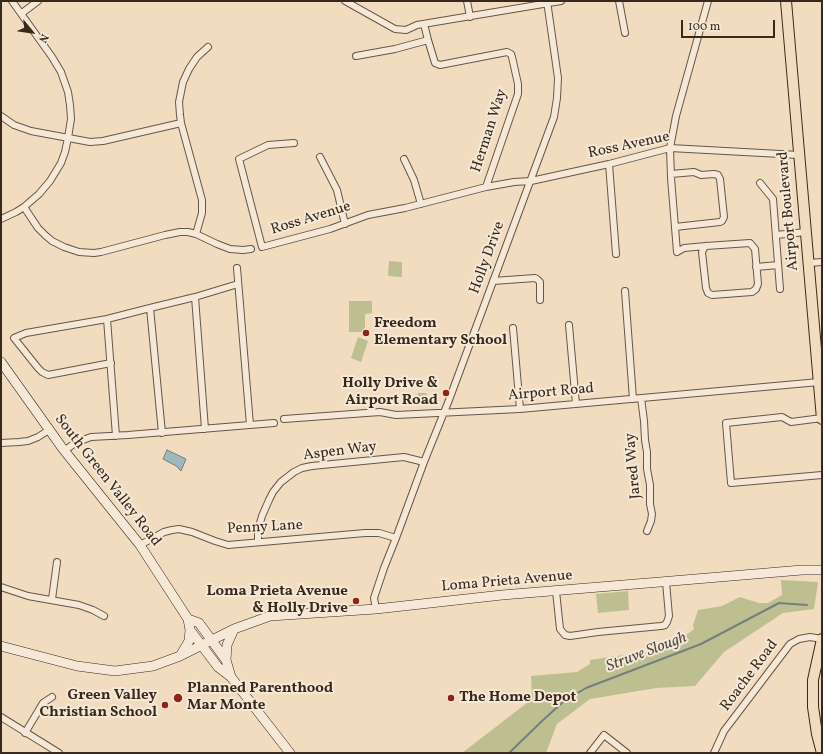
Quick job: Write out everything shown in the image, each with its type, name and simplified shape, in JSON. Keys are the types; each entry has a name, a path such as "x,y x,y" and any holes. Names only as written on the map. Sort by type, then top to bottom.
{"main road":[{"name":"Airport Boulevard","path":"786,1 822,418"},
{"path":"822,639 813,680 813,707 817,734 822,753"}],"street":[{"path":"1,219 24,207 39,194 53,176 61,163 65,152 71,112 66,85 58,65 12,1"},
{"path":"22,13 38,1"},
{"path":"345,1 395,29 406,30 417,25 470,17 547,2 561,1"},
{"path":"467,1 470,17"},
{"path":"619,1 625,33"},
{"path":"706,246 702,252 706,291 712,295 752,292 756,289 758,284 755,249 750,243 706,246 684,248 677,252 670,148 676,116 708,1"},
{"name":"Holly Drive","path":"376,609 374,598 384,568 554,117 558,78 547,2"},
{"name":"Herman Way","path":"424,24 435,63 440,65 507,52 512,55 518,84 518,94 486,186 514,182"},
{"path":"356,56 395,49 428,40"},
{"path":"196,234 202,213 202,200 181,123 179,102 183,82 192,63 208,47"},
{"path":"1,116 14,125 31,131 90,142 96,142 181,123"},
{"name":"Ross Avenue","path":"294,143 268,145 239,159 262,247 330,229 368,215 421,204 486,186"},
{"name":"Ross Avenue","path":"514,182 531,181 609,164 670,148 799,155"},
{"path":"320,157 336,190 345,224"},
{"path":"404,160 414,180 421,204"},
{"path":"609,164 616,254"},
{"path":"671,174 694,172 701,175 718,175 720,179 724,218 720,222 675,227"},
{"path":"760,183 773,199 780,289"},
{"path":"24,207 38,228 52,241 79,252 94,253 105,251 180,232 196,234 230,249 251,249"},
{"path":"776,235 806,232"},
{"path":"809,263 822,262"},
{"path":"756,267 778,265"},
{"path":"237,268 250,425"},
{"path":"493,281 535,278 540,282 540,300"},
{"path":"111,363 48,375 38,368 14,338 26,333 107,319 195,297 238,284"},
{"path":"625,291 633,399"},
{"path":"195,297 205,429"},
{"path":"150,308 162,433"},
{"path":"107,319 116,436"},
{"path":"569,324 576,404"},
{"path":"513,328 520,409"},
{"name":"South Green Valley Road","path":"1,362 64,451 140,545 188,619 190,630 218,667 231,677 290,753"},
{"name":"Airport Road","path":"284,420 380,412 396,415 520,409 819,382"},
{"name":"Jared Way","path":"641,398 652,514 647,531"},
{"path":"822,418 791,422 782,417 726,424 731,483 822,475"},
{"path":"64,451 75,443 91,436 162,433 274,423"},
{"path":"1,443 28,441 49,430"},
{"name":"Aspen Way","path":"258,542 260,523 273,492 281,482 302,468 404,457 424,462"},
{"name":"Penny Lane","path":"140,545 164,532 179,529 192,532 224,544 232,545 370,533 382,534 396,538"},
{"path":"52,599 57,562"},
{"name":"Loma Prieta Avenue","path":"1,646 77,666 115,671 152,666 180,656 234,629 270,616 376,609 502,595 802,570 822,570"},
{"path":"556,591 560,629 563,634 568,636 665,625 668,622 669,616 666,582"},
{"path":"1,587 28,596 52,599 79,605 104,616"},
{"name":"South Green Valley Road","path":"188,619 199,623 226,660 231,677"},
{"path":"226,660 227,644 234,629"},
{"path":"180,656 189,641 190,630"},
{"name":"Roache Road","path":"714,753 724,731 790,644 799,639 810,637 822,639"},
{"path":"25,733 43,703 52,697"},
{"path":"1,717 59,753"},
{"path":"590,753 604,735 626,753"}],"green space":[{"path":"389,261 402,262 402,277 388,276"},
{"path":"349,301 372,301 372,313 365,314 365,332 349,332"},
{"path":"358,337 368,341 361,362 351,358"},
{"path":"418,393 427,394 427,402 417,402"},
{"path":"781,580 818,582 814,609 783,613 724,652 695,686 656,688 590,699 557,724 546,753 462,753 532,699 531,676 577,672 590,664 590,660 661,651 694,629 693,625 698,610 722,606 740,597 759,603 768,603 782,595"},
{"path":"628,591 629,610 598,613 596,594"}],"water":[{"path":"167,450 186,459 181,471 178,467 163,459"}],"waterway":[{"name":"Struve Slough","path":"509,753 564,701 586,688 701,644 779,603 807,605"}],"place":[{"name":"Freedom Elementary School","path":"366,333"},
{"name":"Holly Drive & Airport Road","path":"446,393"},
{"name":"Loma Prieta Avenue & Holly Drive","path":"356,601"},
{"name":"Planned Parenthood Mar Monte","path":"178,698"},
{"name":"The Home Depot","path":"451,698"},
{"name":"Green Valley Christian School","path":"165,705"}]}
